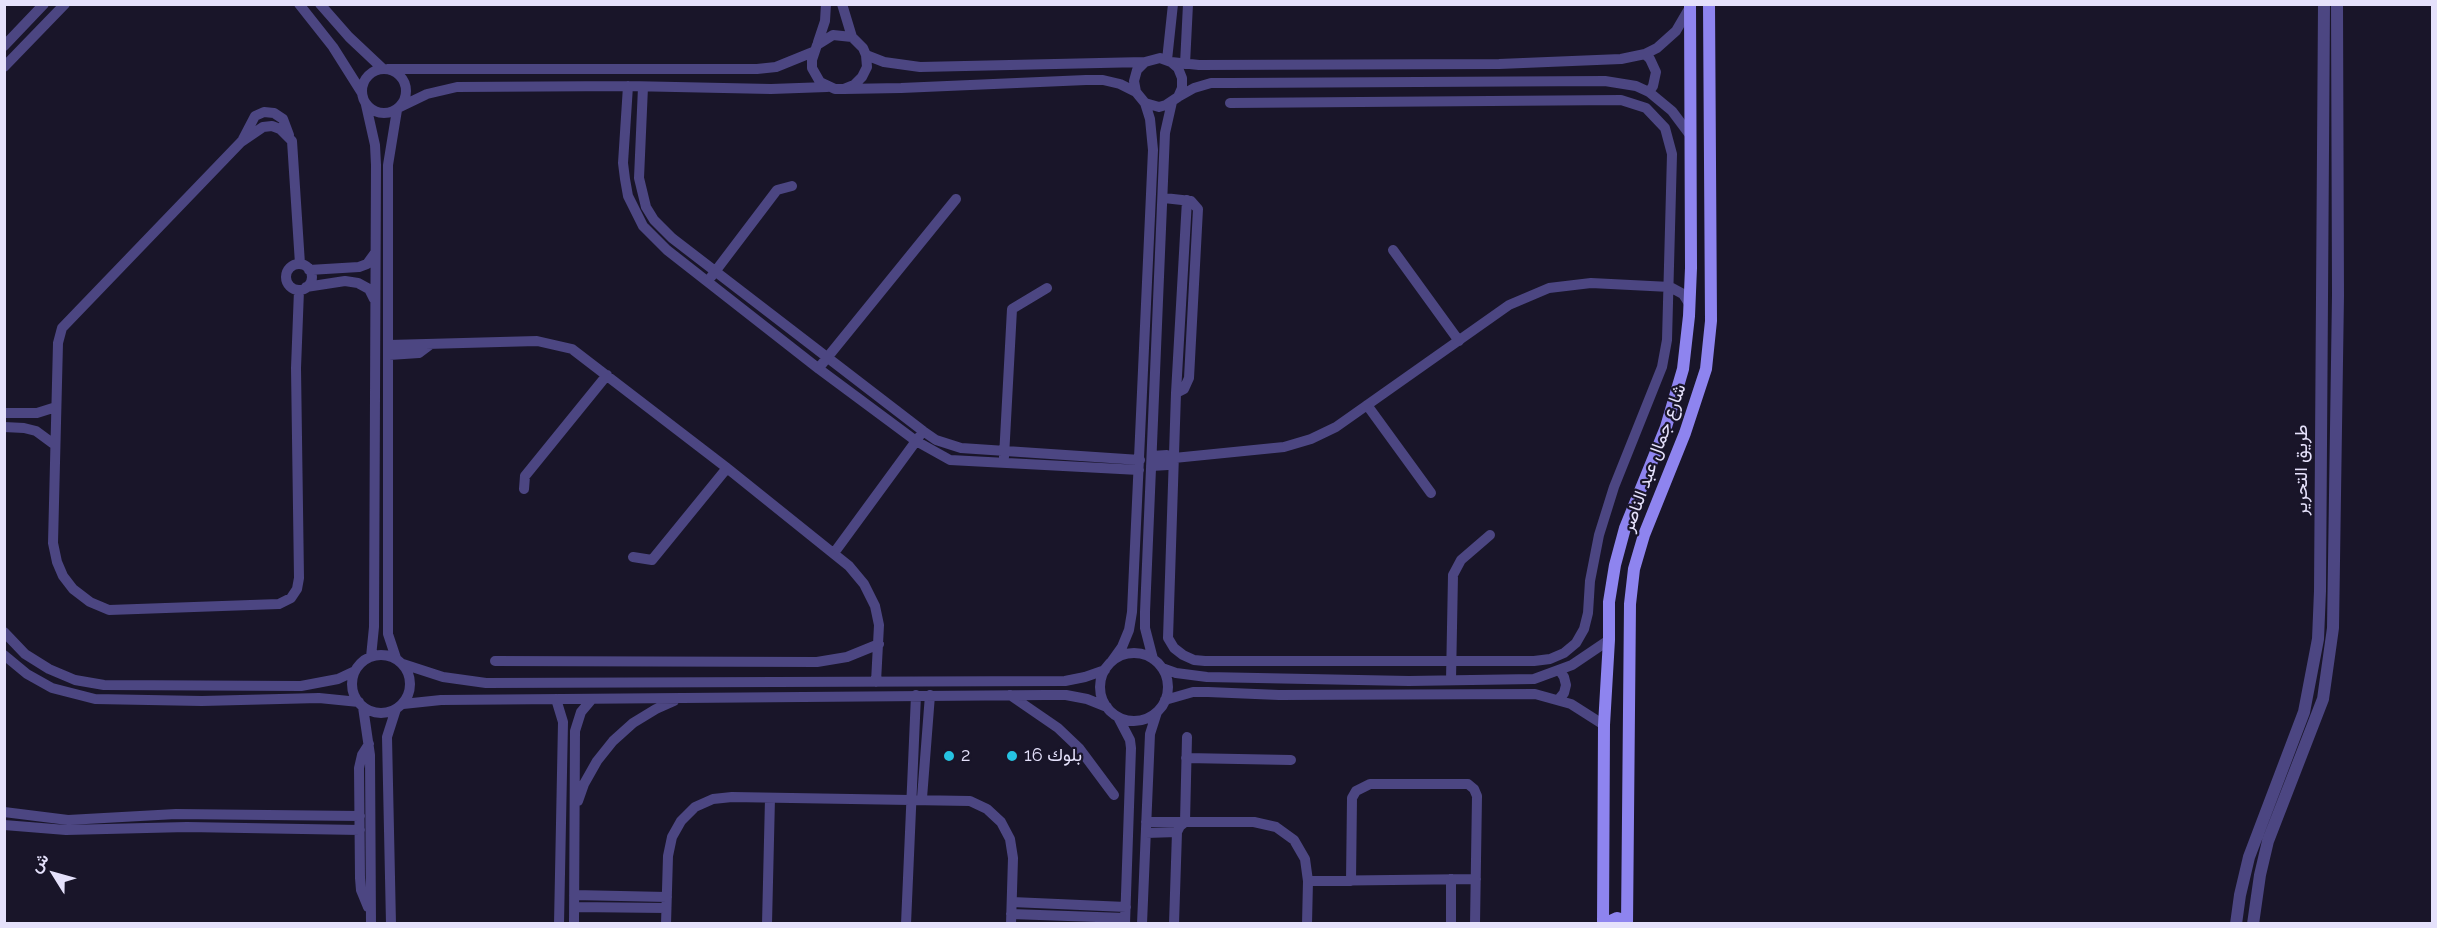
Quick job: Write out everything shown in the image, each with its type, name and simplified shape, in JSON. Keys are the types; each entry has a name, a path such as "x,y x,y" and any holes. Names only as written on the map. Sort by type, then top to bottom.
{"main road":[{"name":"شارع جمال عبد الناصر","path":"1627,922 1630,604 1634,569 1644,535 1685,433 1706,369 1711,321 1709,4"},
{"name":"شارع جمال عبد الناصر","path":"1604,924 1604,726 1609,603 1615,565 1625,528 1665,427 1683,369 1690,305 1690,6"},
{"path":"1604,884 1613,890 1627,885"},
{"path":"1604,924 1617,918 1627,922"}],"street":[{"path":"4,46 44,4"},
{"path":"4,66 65,4"},
{"path":"299,4 333,47 362,93 375,145 374,627 371,657"},
{"path":"320,4 349,37 386,69 398,74 404,81 406,90 405,99 398,109 388,165 388,627 391,647 408,673 411,684 387,737 391,924"},
{"path":"826,4 825,21 815,48 812,68 815,76 826,87"},
{"path":"842,4 852,37 863,48 866,55 867,67 862,77 854,85 844,89"},
{"path":"1169,61 1173,4"},
{"path":"1185,64 1188,4"},
{"name":"طريق التحرير","path":"2236,924 2249,857 2304,712 2318,639 2324,4"},
{"name":"طريق التحرير","path":"2253,924 2259,874 2268,841 2323,699 2333,628 2338,295 2337,4"},
{"path":"1136,92 1134,81 1137,70 1152,59 1185,64 1499,64 1622,59 1645,54 1667,40 1676,31 1690,6"},
{"path":"1171,26 1187,26"},
{"path":"362,93 362,86 370,74 386,69 757,69 776,67 815,48 833,35 852,37"},
{"path":"1645,54 1656,72 1649,92"},
{"path":"866,55 884,62 920,67 1145,62"},
{"path":"1118,717 1136,721 1156,712 1165,700 1168,683 1162,668 1153,658 1148,643 1145,620 1165,133 1175,99 1182,88 1182,78 1178,68 1169,61"},
{"path":"366,105 377,113 391,113 427,94 457,87 628,86 771,89 826,87 844,89 1103,80 1120,84 1136,92 1145,103 1150,119 1153,150 1139,465 1132,612 1126,638 1108,666 1100,689 1107,707"},
{"path":"1541,81 1542,100"},
{"path":"1291,82 1291,102"},
{"path":"1145,103 1159,107 1194,88 1211,83 1621,82 1649,92 1672,111 1690,135"},
{"path":"628,86 623,163 628,196 643,226 654,239 707,282 916,441 950,460 1139,465"},
{"path":"643,87 638,163 641,193 654,220 663,231 827,359 923,431 951,446 1139,465"},
{"path":"1164,198 1187,200 1176,393 1168,638 1174,648 1194,660 1205,661 1452,662 1550,659 1564,653 1576,642 1584,629 1599,535 1614,487 1662,367 1667,340 1672,154 1669,136 1660,120 1646,108 1630,101 1230,103"},
{"path":"272,126 280,129 292,141 304,267 311,277 302,289 296,368 299,578 297,589 291,598 279,604 109,610 90,602 73,589 63,576 52,543 56,406 58,343 62,328 241,142 263,127 272,126"},
{"path":"623,163 638,163"},
{"path":"707,282 777,190 792,186"},
{"path":"819,369 956,199"},
{"path":"1393,250 1459,341"},
{"path":"375,302 369,289 358,284 345,281 302,289 290,286 286,277 290,268 358,267 368,264 376,253"},
{"path":"1670,287 1685,278 1691,268"},
{"path":"1152,461 1168,465 1174,458 1284,447 1311,439 1336,427 1509,305 1549,288 1591,283 1670,287 1683,294 1690,305"},
{"path":"1003,463 1012,309 1047,288"},
{"path":"389,350 419,353 431,344 537,341 572,349 834,553 864,584 875,606 879,625 876,682"},
{"path":"524,489 525,476 607,375"},
{"path":"1367,405 1431,493"},
{"path":"4,413 37,413 56,406"},
{"path":"4,427 36,431 56,445"},
{"path":"834,553 923,431"},
{"path":"633,557 652,560 727,468"},
{"path":"1451,680 1453,575 1461,560 1490,535"},
{"path":"4,632 25,654 49,669 75,680 104,685 301,686 338,679 355,671"},
{"path":"1162,668 1176,673 1207,677 1534,679 1560,671 1609,640"},
{"path":"495,661 817,662 847,657 879,644"},
{"path":"371,924 369,744 361,704 354,692 352,682 359,665 371,657 384,655 444,677 486,683 1065,681 1085,677 1108,666 1121,656 1132,653 1153,658"},
{"path":"4,655 27,674 52,688 95,699 212,701 319,698 361,704 374,712 385,713 399,707 441,700 916,695 1066,695 1087,699 1107,707 1118,717 1130,740 1125,916"},
{"path":"1558,699 1564,693 1566,685 1560,671"},
{"path":"796,682 796,697"},
{"path":"1165,700 1186,694 1208,692 1291,695 1535,694 1558,699 1583,710 1604,726"},
{"path":"916,695 917,798"},
{"path":"906,924 917,798 930,695"},
{"path":"1010,695 1035,710 1065,735 1098,771 1114,795"},
{"path":"556,699 563,722 559,924"},
{"path":"574,924 575,731 581,712 592,699"},
{"path":"575,810 584,784 597,761 614,741 633,723 656,709 680,699"},
{"path":"1142,924 1150,734 1156,712"},
{"path":"1174,924 1177,832 1185,822 1187,737"},
{"path":"369,744 360,761 360,830 362,890 371,911"},
{"path":"1186,758 1291,759"},
{"path":"1351,881 1352,798 1362,786 1377,783 1468,784 1477,796 1475,924"},
{"path":"767,924 770,798"},
{"path":"666,924 668,856 672,837 681,820 695,807 712,799 917,798 970,801 987,808 1001,822 1010,839 1013,858 1011,919 1125,916"},
{"path":"4,812 95,824 360,830"},
{"path":"4,825 66,830 176,814 360,816"},
{"path":"1146,828 1185,822 1254,822 1276,827 1294,840 1305,859 1308,881 1306,924"},
{"path":"1146,828 1177,832"},
{"path":"1451,879 1451,924"},
{"path":"1308,881 1476,879"},
{"path":"574,895 666,903"},
{"path":"1012,902 1125,916"},
{"path":"574,907 666,903"}],"place":[{"name":"2","path":"949,756"},
{"name":"بلوك 16","path":"1012,756"}]}
